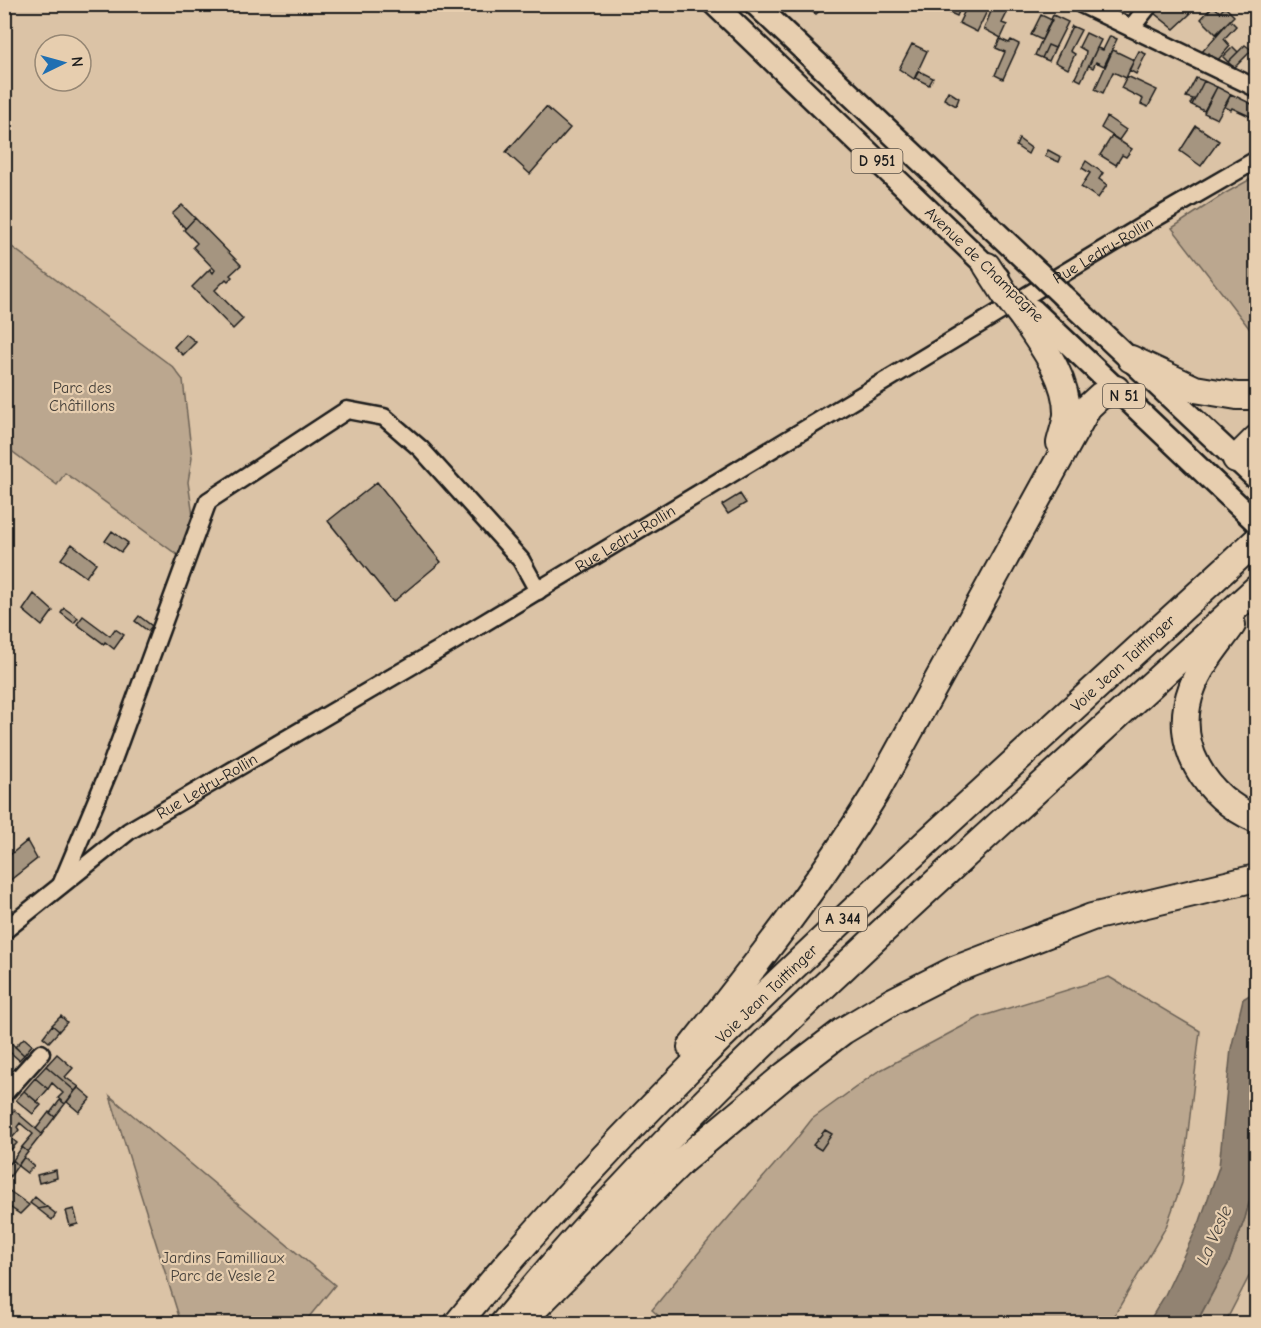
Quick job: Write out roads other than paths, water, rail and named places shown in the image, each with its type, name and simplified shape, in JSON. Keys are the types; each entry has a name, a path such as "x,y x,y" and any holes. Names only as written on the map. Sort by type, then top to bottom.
{"highway":[{"path":"987,266 1027,313 1054,362 1063,390 1067,415 1053,469"},
{"path":"1131,359 1195,389 1237,396 1257,396"},
{"path":"614,1145 769,948 840,850 874,794 1088,407 1100,396 1116,388"},
{"path":"1236,459 1257,439"},
{"name":"Voie Jean Taittinger","path":"457,1323 512,1257 614,1145 725,1033 834,927 1257,540"},
{"path":"1256,590 1202,668 1192,687 1187,706 1186,727 1195,762 1215,793 1228,804 1257,819"},
{"name":"Voie Jean Taittinger","path":"503,1323 543,1275 648,1160 753,1052 1256,590"},
{"path":"520,1323 682,1161 784,1075 843,1031 893,1001 954,970 1092,917 1257,878"}],"main road":[{"name":"Avenue de Champagne","path":"714,4 987,266"},
{"name":"Avenue de Champagne","path":"755,4 1257,478"},
{"path":"771,4 865,96 895,137"},
{"name":"Avenue de Champagne","path":"1027,313 1116,388 1257,522"},
{"path":"1116,388 1152,380"},
{"path":"1214,482 1236,459"}],"street":[{"path":"1081,4 1257,88"},
{"path":"1131,28 1150,4"},
{"name":"Rue Ledru-Rollin","path":"4,931 129,831 538,591 1127,235 1257,160"},
{"path":"61,885 110,768 208,501 347,410 384,417 421,449 521,560 538,591"},
{"path":"4,1094 40,1053"}],"water":[{"name":"La Vesle","path":"1256,991 1256,1177 1245,1218 1228,1264 1196,1323 1148,1323 1164,1297 1200,1221 1219,1167 1231,1049 1243,999"}],"park label":[{"name":"Parc des Châtillons","path":"82,396"},
{"name":"Jardins Familliaux Parc de Vesle 2","path":"223,1266"}]}
